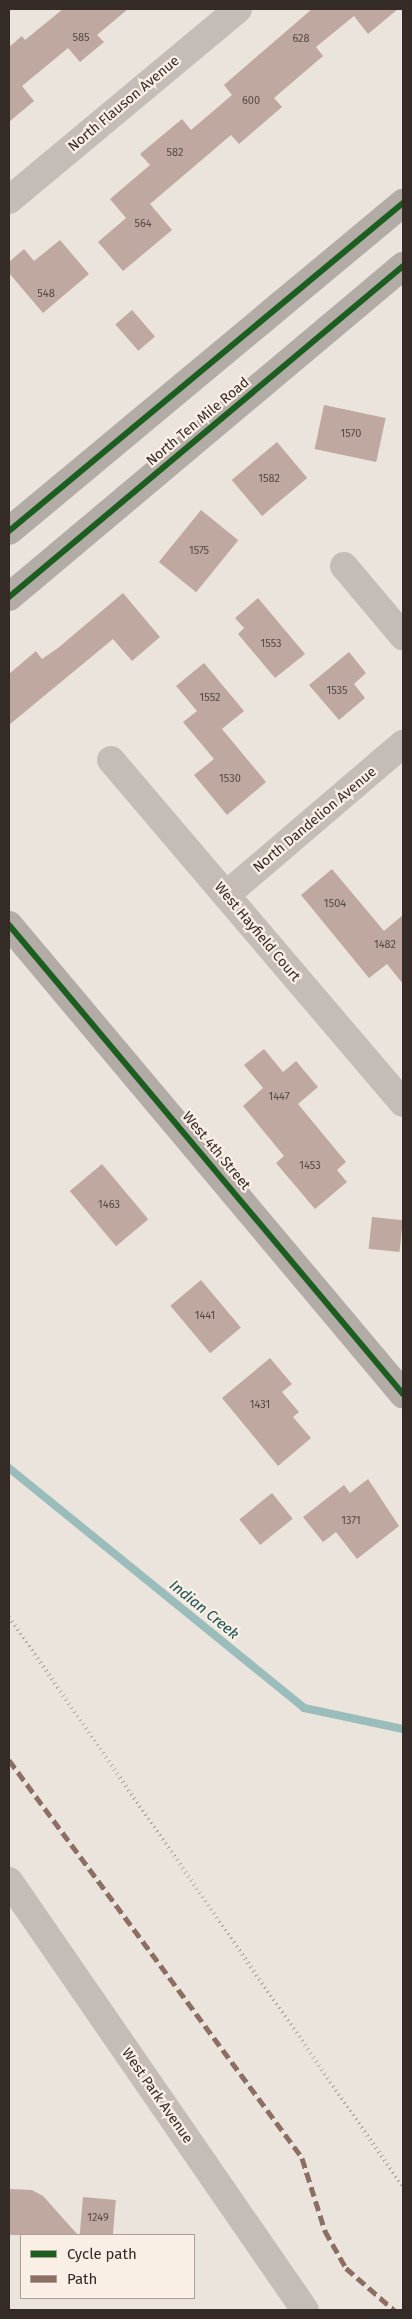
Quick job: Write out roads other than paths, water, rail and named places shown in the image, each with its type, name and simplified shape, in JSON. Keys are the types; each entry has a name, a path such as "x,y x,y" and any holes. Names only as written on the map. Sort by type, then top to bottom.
{"main road":[{"path":"9,532 403,203"},
{"name":"North Ten Mile Road","path":"9,597 403,266"},
{"name":"West 4th Street","path":"9,925 403,1394"}],"street":[{"name":"North Flauson Avenue","path":"9,200 238,9"},
{"path":"344,566 403,636"},
{"name":"North Dandelion Avenue","path":"226,895 403,744"},
{"name":"West Hayfield Court","path":"111,760 403,1103"},
{"name":"West Park Avenue","path":"9,1881 304,2310"}],"waterway":[{"name":"Indian Creek","path":"9,1468 304,1708 403,1729"}],"railway":[{"path":"9,1617 403,2187"}]}
